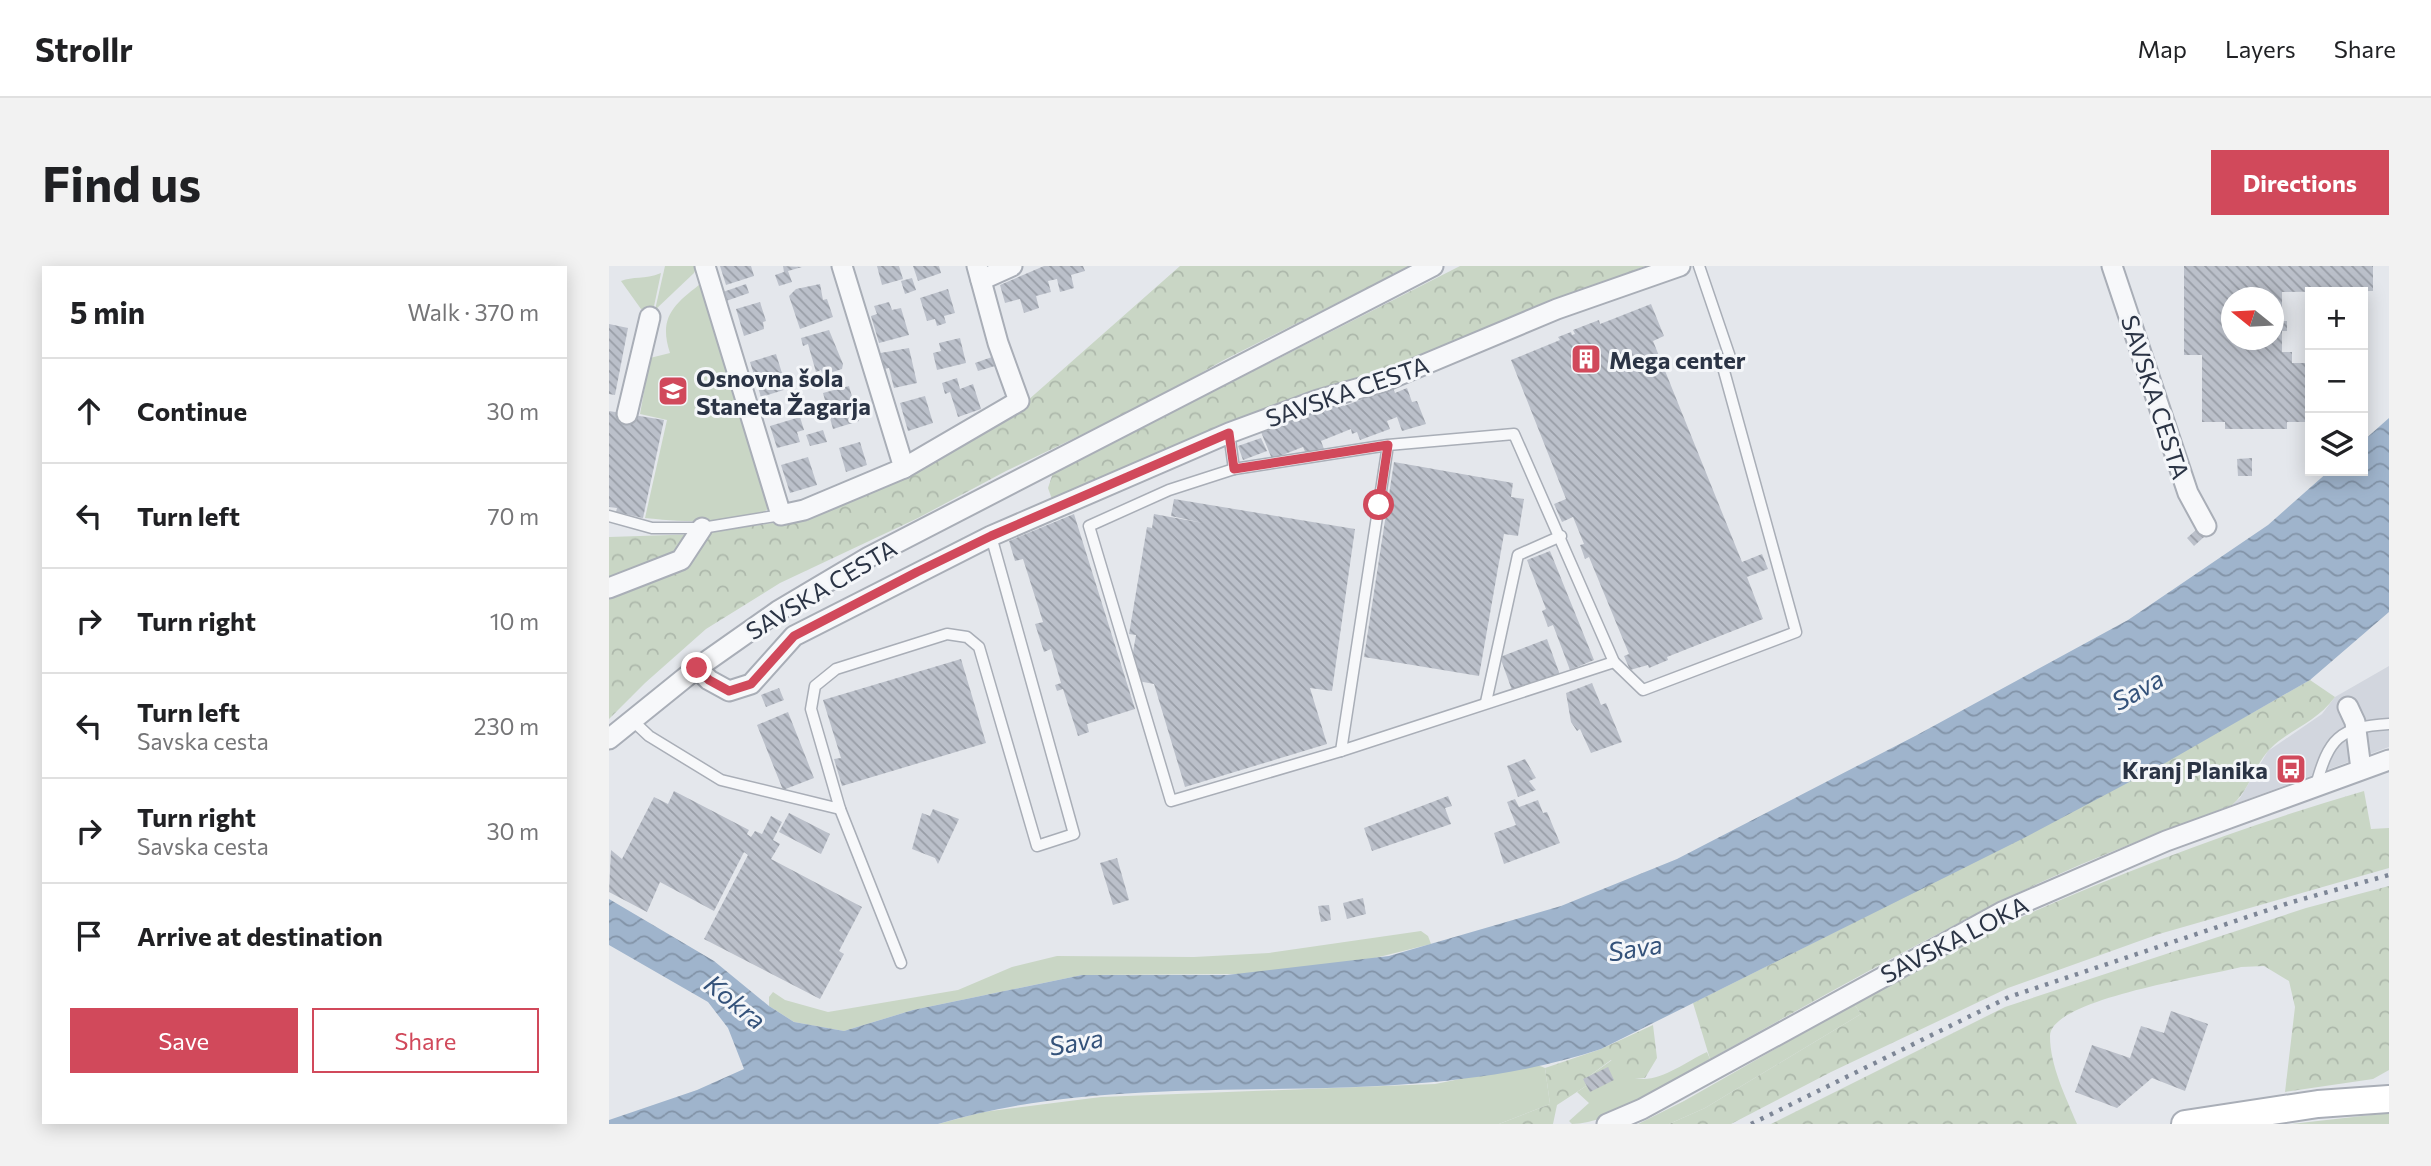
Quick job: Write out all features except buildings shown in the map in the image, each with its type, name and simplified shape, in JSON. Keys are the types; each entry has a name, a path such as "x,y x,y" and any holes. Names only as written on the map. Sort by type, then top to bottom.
{"street":[{"path":"705,266 781,515 804,510 904,467 1019,401 998,343 979,273 1012,266"},
{"path":"842,266 904,467"},
{"name":"SAVSKA CESTA","path":"609,738 697,668 778,611 869,557 1433,266"},
{"name":"SAVSKA CESTA","path":"697,668 709,680 729,691 751,684 794,636 991,536 1229,433 1318,400 1385,381 1557,309 1680,266"},
{"name":"SAVSKA CESTA","path":"2112,266 2188,493 2206,526"},
{"path":"627,415 650,317"},
{"path":"609,588 681,560 702,528"},
{"path":"2349,707 2357,731 2361,769"},
{"name":"SAVSKA LOKA","path":"1607,1124 1642,1109 2002,912 2166,841 2389,760"},
{"path":"2185,1124 2318,1104 2389,1099"}],"lane":[{"path":"1614,662 1341,751 1171,800 1089,526 1169,490 1234,469 1388,445 1514,433 1614,662 1643,690 1796,632 1724,371 1731,360 1699,266"},
{"path":"1229,433 1234,469"},
{"path":"1341,751 1388,445"},
{"path":"609,516 652,528 702,528 781,515"},
{"path":"901,963 840,809 811,709 815,686 836,669 947,634 967,637 979,647 1037,845 1074,834 991,536"},
{"path":"1486,702 1518,555 1561,536"},
{"path":"631,720 649,736 721,780 840,809"},
{"path":"2316,785 2331,743 2339,736 2389,724"}],"shaded area":[{"path":"2389,666 2389,747 2232,805 2240,798 2268,751 2322,714 2335,697"}],"green space":[{"path":"665,266 697,266 694,273 655,310"},
{"path":"1180,266 1411,266 1222,361 1154,400 1006,471 918,518 780,583 706,629 609,719 609,537 701,534 792,520 1027,401"},
{"path":"1460,266 1645,266 1054,505 1048,488 1053,473"},
{"path":"661,273 653,311 641,309 621,281"},
{"path":"703,282 769,508 759,514 728,520 645,518 667,420 640,414 650,358 670,353 666,330 671,312"},
{"path":"2310,680 2335,697 2320,713 2270,749 2232,805 2099,857 2020,892 1710,1059 1693,1003 2081,806"},
{"path":"2364,791 2371,829 2389,828 2389,868 2159,934 2008,988 1831,1072 1731,1124 1669,1124 1705,1108 1861,1014 1854,1004 1957,947 2056,902 2157,861"},
{"path":"2389,886 2389,1070 2373,1079 2285,1092 2295,1007 2289,981 2264,966 2241,967 2102,1000 2075,1011 2057,1023 2050,1036 2053,1059 2077,1124 1771,1124 2005,1007 2306,908"},
{"path":"1421,931 1428,936 1431,944 1367,960 1244,974 1082,975 913,1010 844,1031 794,1022 769,1006 769,997 773,992 785,1000 828,1012 958,990 1012,967 1057,956 1194,957 1269,953"},
{"path":"1854,1004 1861,1014 1705,1108 1669,1124 1638,1124 1684,1101"},
{"path":"1653,1025 1657,1058 1645,1078 1628,1079 1611,1060 1585,1079 1586,1086 1557,1105 1553,1124 1499,1124 1550,1104 1545,1068 1601,1049"},
{"path":"1707,1052 1710,1059 1624,1109 1588,1122 1572,1124 1569,1121 1589,1103 1577,1092 1586,1086 1585,1079 1612,1060 1626,1075 1647,1079 1668,1073"},
{"path":"1535,1064 1545,1068 1550,1104 1499,1124 938,1124 983,1112 1101,1097 1435,1084"},
{"path":"2389,1113 2389,1124 2291,1124"}],"water":[{"path":"2389,418 2389,612 2310,680 2167,762 2022,839 1601,1049 1520,1070 1437,1082 1102,1095 1019,1105 938,1124 609,1124 609,1120 697,1090 744,1069 728,1028 708,1002 609,945 609,899 714,961 769,1006 794,1022 844,1031 913,1010 1082,975 1227,975 1389,956 1561,906 1677,859 1917,735 2128,620 2268,525 2323,476 2368,476 2368,437"}],"railway":[{"path":"1751,1124 2009,997 2292,902 2389,875"}],"place":[{"name":"Mega center","path":"1586,359"},
{"name":"Osnovna šola Staneta Žagarja","path":"673,391"},
{"name":"Kranj Planika","path":"2291,769"}],"route":[{"path":"697,668 709,680 729,691 751,684 780,648 794,636 991,536 1229,433 1234,469 1388,445 1379,505"}],"water label":[{"name":"Sava","path":"2137,689"},
{"name":"Sava","path":"1635,947"},
{"name":"Kokra","path":"736,1001"},
{"name":"Sava","path":"1076,1041"}]}
